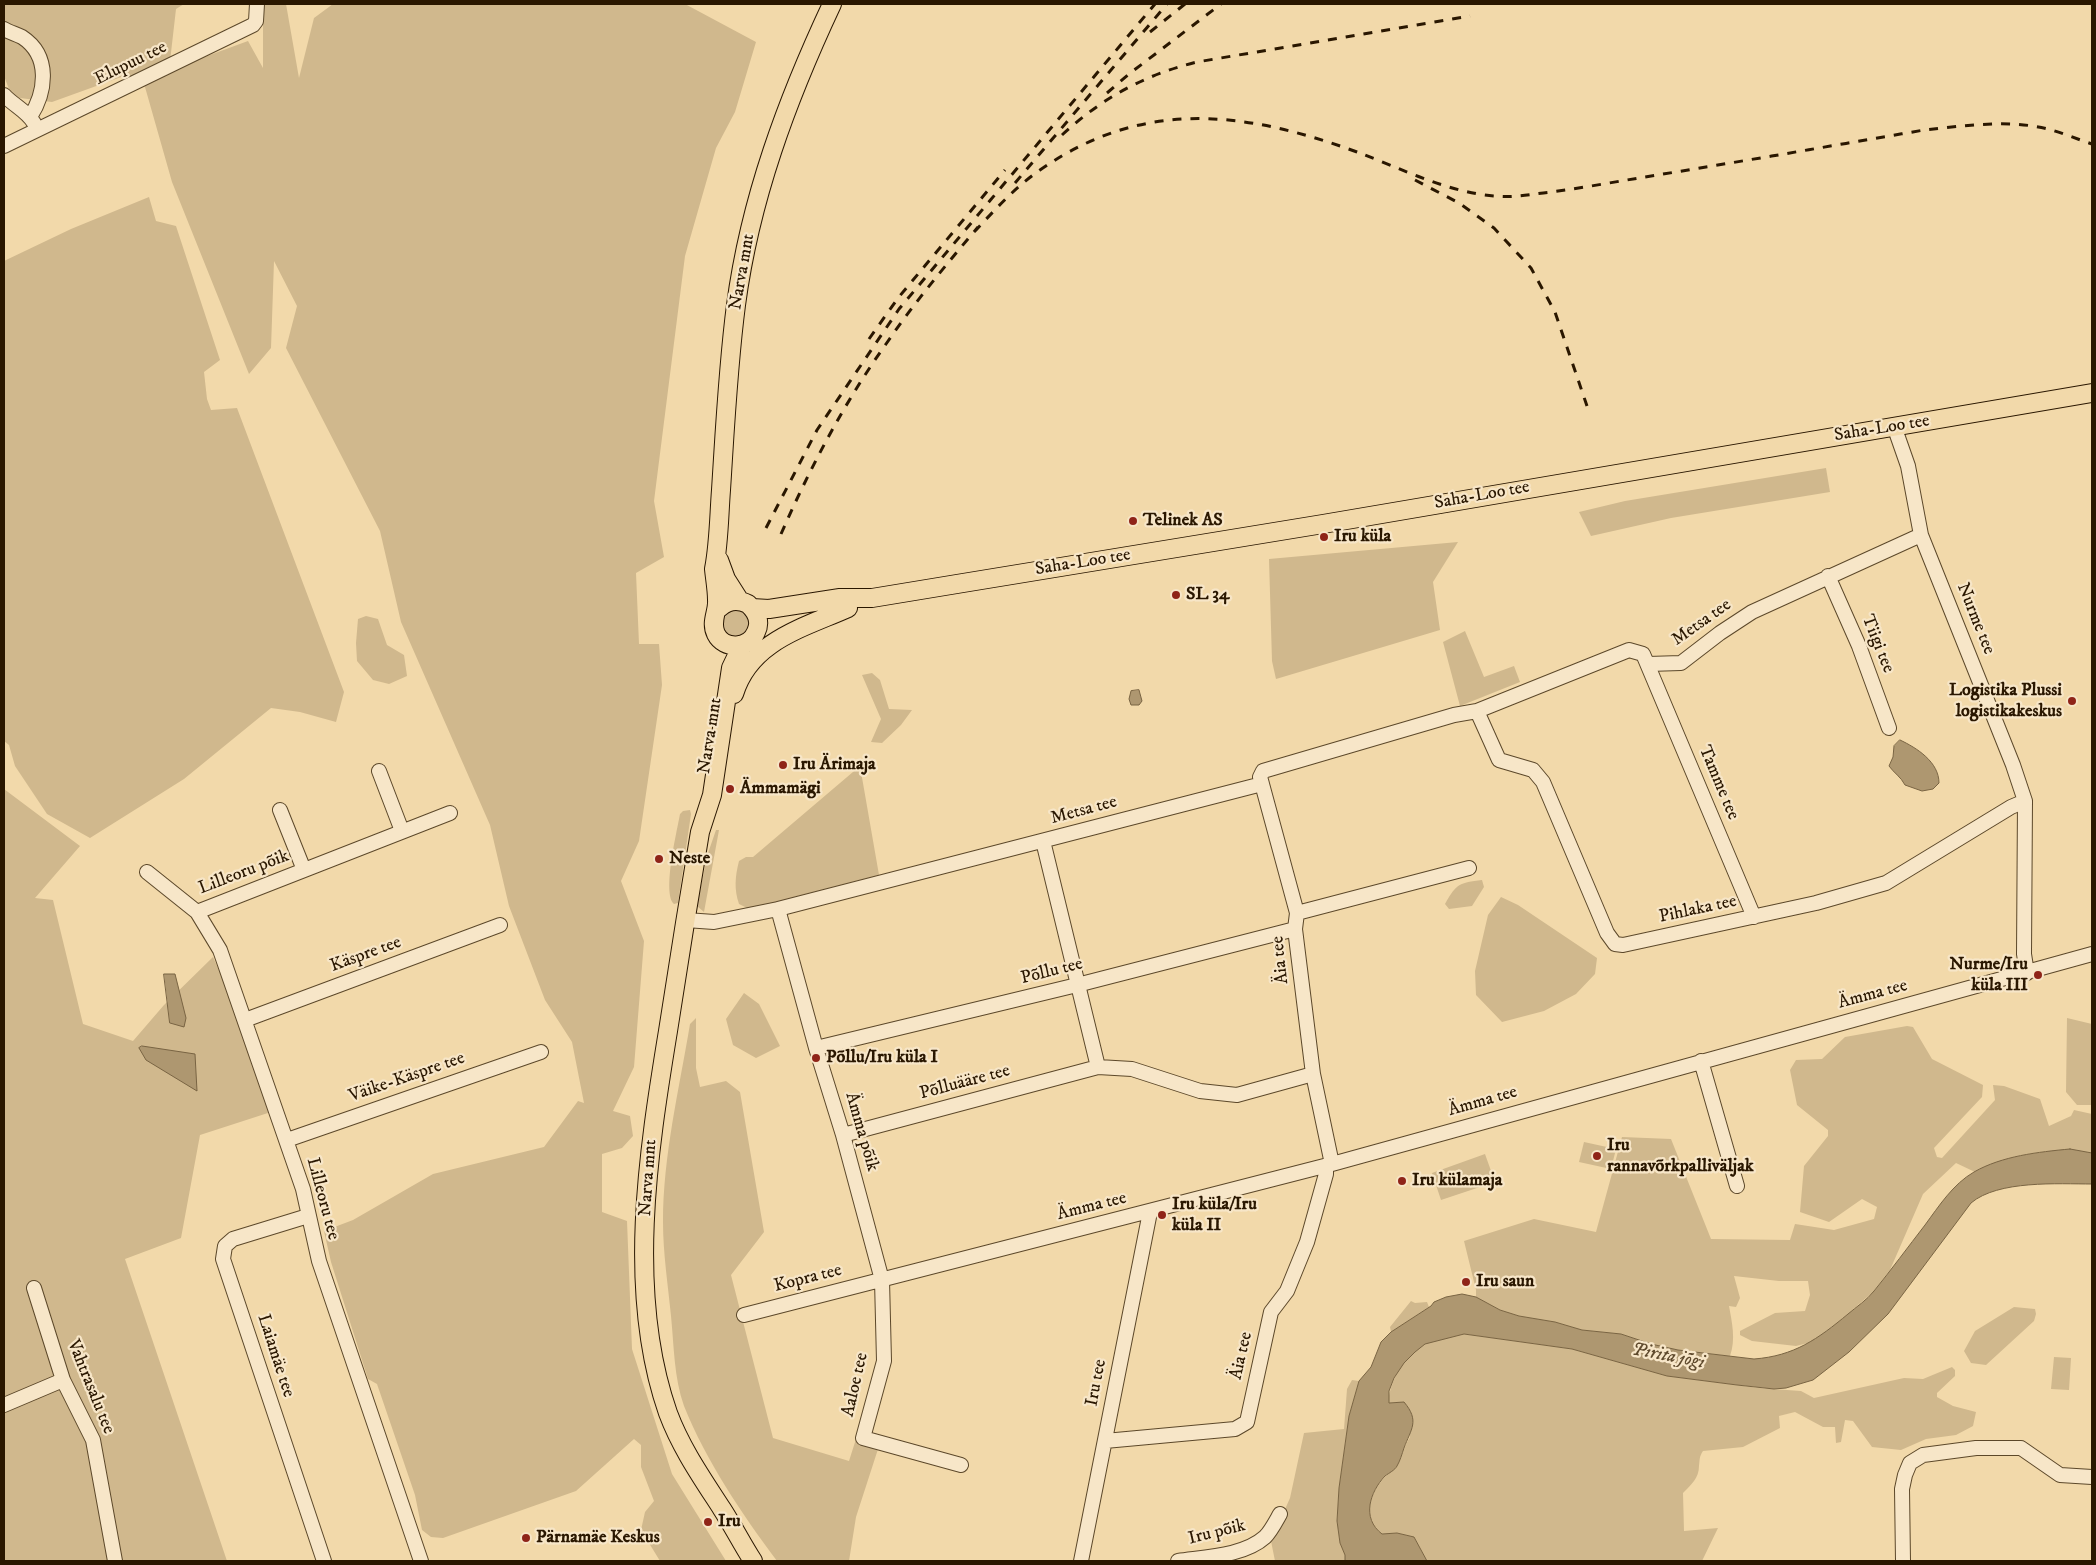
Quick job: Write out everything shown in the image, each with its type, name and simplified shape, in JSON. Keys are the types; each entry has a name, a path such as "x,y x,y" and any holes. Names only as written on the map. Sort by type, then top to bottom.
{"main road":[{"name":"Narva mnt","path":"700,832 700,792 713,730 721,665 719,639 713,623 717,610 714,569 717,553 729,373 744,253 757,195 777,133 830,4"},
{"name":"Saha-Loo tee","path":"746,604 769,609 840,598 872,598 1314,526 2092,393"},
{"name":"Narva mnt","path":"717,553 726,579 758,618 757,631 750,641 742,645 731,668 712,795 700,832 653,1122 646,1214 646,1293 649,1332 669,1414 683,1447 751,1559"},
{"name":"Saha-Loo tee","path":"757,631 778,620 848,608 872,598"},
{"path":"717,610 727,602 746,604"},
{"path":"719,752 727,729 731,702 737,684 755,657 780,637 848,608"},
{"path":"719,639 731,646 742,645"},
{"name":"Narva mnt","path":"723,1510 765,1561"}],"street":[{"name":"Elupuu tee","path":"4,146 253,25 256,21 257,4"},
{"path":"4,30 21,37 32,46 41,63 44,74 41,94 30,117"},
{"path":"4,95 30,117 38,130"},
{"name":"Nurme tee","path":"1894,426 1908,466 1921,535 2013,765 2025,801 2024,954 2027,973"},
{"name":"Metsa tee","path":"1648,664 1681,663 1720,633 1752,612 1921,535"},
{"name":"Tiigi tee","path":"1828,576 1859,646 1889,728"},
{"path":"1262,784 1260,777 1263,771 1454,714 1477,711 1629,650 1643,654 1648,664"},
{"name":"Tamme tee","path":"1648,664 1754,917"},
{"name":"Pihlaka tee","path":"1477,711 1499,760 1533,770 1543,782 1607,933 1615,944 1622,945 1754,917 1816,903 1886,883 2011,807 2025,801"},
{"path":"379,771 402,831"},
{"name":"Metsa tee","path":"686,920 714,922 778,909 880,881 1262,784"},
{"name":"Äia tee","path":"1105,1441 1236,1429 1242,1427 1247,1422 1272,1312 1287,1291 1307,1242 1329,1165 1313,1074 1295,929 1297,913 1262,784"},
{"name":"Lilleoru põik","path":"280,810 304,870"},
{"name":"Lilleoru põik","path":"197,912 450,812"},
{"path":"1043,841 1098,1067"},
{"path":"1297,913 1469,868"},
{"name":"Lilleoru tee","path":"147,872 197,912 220,950 287,1140 303,1189 319,1261 421,1561"},
{"name":"Ämma põik","path":"778,909 816,1048 843,1135 882,1280"},
{"name":"Käspre tee","path":"245,1020 500,925"},
{"name":"Põllu tee","path":"816,1048 1077,985 1295,929"},
{"name":"Ämma tee","path":"882,1280 1329,1165 2092,954"},
{"name":"Väike-Käspre tee","path":"287,1140 541,1052"},
{"path":"1701,1061 1737,1186"},
{"name":"Põlluääre tee","path":"843,1135 1098,1067 1132,1069 1200,1091 1237,1095 1313,1074"},
{"name":"Iru tee","path":"1081,1561 1150,1212"},
{"name":"Laiamäe tee","path":"308,1216 233,1239 225,1246 223,1259 324,1561"},
{"name":"Kopra tee","path":"744,1315 882,1280"},
{"name":"Aaloe tee","path":"882,1280 884,1361 863,1438 961,1465"},
{"name":"Vahtrasalu tee","path":"34,1288 63,1380 93,1440 115,1561"},
{"path":"4,1405 63,1380"},
{"path":"1903,1561 1902,1489 1904,1475 1910,1463 1923,1455 1976,1448 2021,1448 2060,1475 2092,1477"},
{"name":"Iru põik","path":"1178,1561 1230,1552 1252,1546 1266,1536 1280,1514"}],"shaded area":[{"path":"4,4 184,4 176,9 169,70 248,41 263,68 263,4 286,4 299,78 314,18 333,4 685,4 756,42 735,112 716,148 685,256 654,501 664,557 636,573 639,644 659,644 662,685 639,841 621,881 644,941 634,1067 613,1111 630,1116 633,1136 622,1148 602,1154 602,1212 627,1221 632,1349 672,1474 726,1561 660,1561 641,1530 645,1512 654,1501 641,1467 641,1445 634,1439 576,1491 443,1538 431,1537 422,1530 415,1495 377,1384 368,1379 331,1262 324,1231 353,1220 433,1174 544,1147 578,1101 584,1103 572,1042 545,1000 509,906 490,825 401,622 380,531 286,348 297,306 274,261 271,348 249,374 172,182 145,87 124,76 52,102 12,97 4,76"},
{"path":"149,197 156,221 176,226 220,360 204,372 207,399 211,410 237,408 344,692 336,722 300,712 271,708 184,779 90,838 47,814 15,766 9,745 4,741 4,261 71,229"},
{"path":"1826,468 1830,492 1671,518 1591,536 1579,512 1625,501"},
{"path":"1458,542 1433,582 1440,630 1276,679 1272,661 1269,559"},
{"path":"742,608 750,616 750,631 738,639 724,635 720,620 726,610"},
{"path":"366,616 378,619 387,645 404,655 407,676 389,684 373,680 357,661 358,619"},
{"path":"1465,631 1484,677 1514,666 1520,682 1460,706 1443,642"},
{"path":"872,673 880,680 889,709 912,710 901,725 882,743 871,742 881,719 862,675"},
{"path":"860,766 879,875 767,904 747,908 739,904 736,883 739,861 746,857 753,857"},
{"path":"4,789 80,846 35,898 53,900 83,1024 133,1041 164,1005 213,957 243,1023 271,1112 200,1135 181,1238 125,1259 227,1561 4,1561"},
{"path":"690,810 691,814 678,903 674,904 669,888 674,847 680,814 683,811"},
{"path":"716,830 719,830 704,912 697,906 707,856"},
{"path":"1482,880 1484,887 1472,906 1449,909 1445,904 1459,885"},
{"path":"1501,897 1518,905 1597,958 1595,974 1576,994 1544,1011 1502,1022 1476,995 1475,971 1488,915"},
{"path":"744,993 759,1004 780,1046 756,1058 733,1045 726,1019"},
{"path":"696,1018 696,1068 700,1087 726,1081 740,1092 764,1232 731,1275 773,1438 849,1461 856,1439 879,1446 856,1517 849,1561 777,1561 738,1506 714,1467 684,1406 675,1362 663,1222 666,1172 677,1098 690,1024"},
{"path":"2067,1018 2092,1024 2092,1105 2077,1105 2066,1092"},
{"path":"1907,1026 1913,1027 1932,1059 1983,1085 1982,1097 1934,1148 1937,1157 1942,1158 1995,1100 1993,1085 2004,1086 2040,1099 2049,1126 2071,1116 2074,1110 2092,1114 2092,1153 2047,1151 2003,1161 1975,1172 1956,1163 1923,1194 1890,1270 1872,1293 1812,1342 1796,1346 1752,1341 1740,1335 1740,1331 1775,1313 1805,1311 1810,1295 1808,1281 1779,1281 1734,1276 1740,1298 1736,1307 1729,1306 1733,1337 1730,1356 1678,1350 1651,1344 1621,1334 1582,1330 1555,1322 1519,1316 1500,1310 1476,1297 1464,1241 1534,1219 1596,1232 1622,1137 1671,1139 1711,1239 1790,1240 1795,1224 1834,1230 1874,1219 1877,1207 1862,1199 1829,1222 1800,1212 1804,1166 1828,1136 1828,1130 1797,1105 1790,1070 1796,1060 1822,1059 1845,1037"},
{"name":"Iru rannavõrkpalliväljak","path":"1584,1142 1616,1149 1611,1169 1579,1162"},
{"path":"1485,1154 1495,1182 1441,1200 1432,1173"},
{"path":"1411,1301 1415,1303 1427,1302 1429,1307 1391,1332 1390,1327"},
{"path":"2014,1307 2035,1309 2034,1321 1986,1365 1971,1363 1964,1351 1975,1331"},
{"path":"1463,1334 1572,1349 1667,1376 1759,1388 1801,1391 1814,1398 1904,1378 1923,1379 1952,1367 1955,1370 1955,1376 1937,1393 1937,1397 1953,1406 1976,1412 1973,1426 1956,1435 1926,1439 1901,1450 1872,1447 1853,1421 1845,1420 1841,1442 1836,1443 1835,1427 1823,1427 1795,1412 1779,1416 1780,1428 1743,1447 1703,1451 1696,1478 1683,1493 1684,1531 1718,1528 1702,1561 1427,1561 1414,1537 1397,1533 1382,1534 1375,1528 1370,1513 1370,1505 1380,1482 1397,1466 1410,1437 1396,1402 1389,1403 1388,1401 1396,1375 1405,1360 1418,1348 1439,1339"},
{"path":"2054,1357 2071,1358 2069,1390 2051,1389"},
{"path":"1352,1380 1359,1381 1349,1416 1339,1488 1337,1521 1345,1561 1275,1561 1271,1541 1290,1498 1304,1433 1344,1429 1347,1389"}],"water":[{"path":"1139,690 1142,701 1139,705 1131,705 1129,699 1131,691"},
{"path":"1900,740 1913,747 1931,762 1938,775 1939,783 1933,789 1922,791 1905,785 1889,766 1893,757 1894,746"},
{"path":"164,974 175,974 186,1018 184,1027 170,1023"},
{"path":"142,1046 195,1054 197,1091 146,1060 139,1048"},
{"name":"Pirita jõgi","path":"2070,1149 2092,1153 2092,1184 2046,1184 2012,1187 1997,1190 1971,1203 1888,1314 1849,1352 1813,1380 1786,1388 1774,1389 1667,1376 1572,1349 1464,1334 1425,1344 1404,1363 1394,1378 1389,1391 1389,1403 1404,1402 1412,1415 1413,1425 1397,1466 1385,1476 1375,1490 1370,1505 1370,1513 1375,1528 1382,1534 1397,1533 1414,1537 1427,1561 1345,1561 1337,1521 1339,1488 1349,1416 1359,1381 1371,1367 1381,1342 1391,1332 1431,1306 1434,1302 1446,1297 1462,1294 1476,1297 1500,1310 1519,1316 1555,1322 1582,1330 1621,1334 1651,1344 1678,1350 1754,1359 1781,1354 1805,1345 1816,1338 1868,1297 1947,1196 1966,1177 2008,1158"}],"railway":[{"path":"766,528 817,430 899,309 1155,4"},
{"path":"1015,183 1167,4"},
{"path":"1150,32 1185,4"},
{"path":"1107,93 1221,4"},
{"path":"1062,135 1108,99 1142,81 1178,67 1197,62 1470,16"},
{"path":"974,232 1006,199 1040,170 1079,147 1117,131 1156,122 1195,119 1235,121 1275,127 1357,152 1442,185 1478,194 1502,196 1574,189 1924,130 1970,125 2017,124 2033,126 2092,144"},
{"path":"869,339 898,298 1005,170"},
{"path":"1415,180 1459,203 1494,228 1531,268 1555,312 1587,406"},
{"path":"781,534 829,436 856,389 919,299 978,227"}],"place":[{"name":"Telinek AS","path":"1133,521"},
{"name":"Iru küla","path":"1324,537"},
{"name":"SL 34","path":"1176,595"},
{"name":"Logistika Plussi logistikakeskus","path":"2072,701"},
{"name":"Iru Ärimaja","path":"783,765"},
{"name":"Ämmamägi","path":"730,789"},
{"name":"Neste","path":"659,859"},
{"name":"Nurme/Iru küla III","path":"2038,975"},
{"name":"Põllu/Iru küla I","path":"816,1058"},
{"name":"Iru rannavõrkpalliväljak","path":"1597,1156"},
{"name":"Iru külamaja","path":"1402,1181"},
{"name":"Iru küla/Iru küla II","path":"1162,1215"},
{"name":"Iru saun","path":"1466,1282"},
{"name":"Iru","path":"708,1522"},
{"name":"Pärnamäe Keskus","path":"526,1538"}]}
